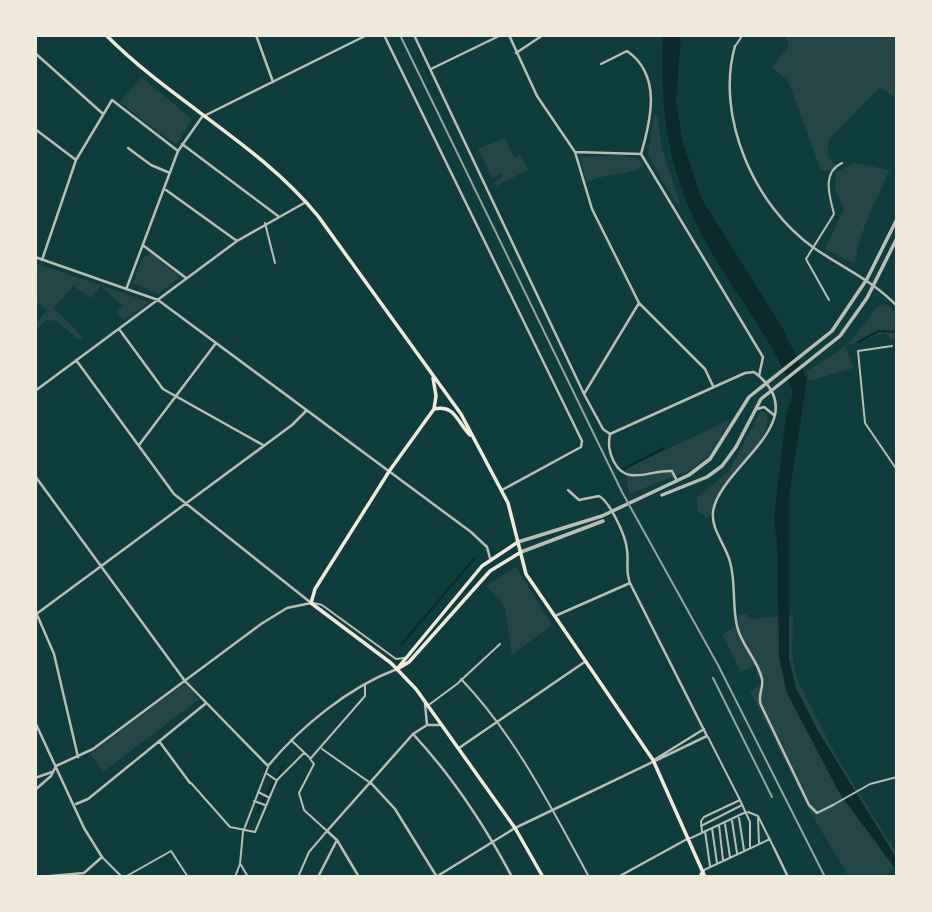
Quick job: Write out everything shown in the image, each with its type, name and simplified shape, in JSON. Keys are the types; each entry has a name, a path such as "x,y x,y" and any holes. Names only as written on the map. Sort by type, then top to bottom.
{"main road":[{"path":"106,35 156,82 281,177 306,202 453,402 502,490 526,574 653,760 705,877"},
{"path":"432,376 436,396 433,409 390,470 314,589 311,603 397,669 416,689 515,828 543,877"},
{"path":"433,409 444,406 451,409 474,439"},
{"path":"397,669 491,558 519,542"},
{"path":"397,669 409,662 490,571 520,552"},
{"path":"700,877 704,870"}],"street":[{"path":"256,35 273,82"},
{"path":"127,288 178,151 202,117 367,35"},
{"path":"384,35 582,441 581,447 502,490"},
{"path":"414,35 584,394 603,429 610,434"},
{"path":"431,69 501,35"},
{"path":"509,35 543,107 575,152 593,209 639,303 705,369 713,387"},
{"path":"516,53 543,35"},
{"path":"742,36 735,46 729,68 730,111 737,141 771,202 813,248 875,284 897,306"},
{"path":"601,64 627,51 636,60 651,86 652,108 641,154 763,357 759,376"},
{"path":"35,53 102,113"},
{"path":"42,260 76,160 111,100 178,151"},
{"path":"35,129 76,160"},
{"path":"182,144 278,216"},
{"path":"128,148 150,166 170,173"},
{"path":"575,152 641,154"},
{"path":"829,300 806,259 834,214 828,185 832,172 842,163"},
{"path":"165,189 237,241"},
{"path":"35,391 237,241 306,202"},
{"path":"520,552 602,519 677,481 710,459 749,397 832,331 867,279 897,219"},
{"path":"265,223 275,263"},
{"path":"662,495 707,477 722,466 736,447 754,410 771,388 840,336 875,284 897,239"},
{"path":"143,245 186,278"},
{"path":"35,257 158,300 390,470 474,536 486,547 491,558"},
{"path":"584,394 639,303"},
{"path":"119,329 163,389 264,445"},
{"path":"139,446 216,343"},
{"path":"892,346 858,351 865,423 897,470"},
{"path":"76,360 174,494 311,603"},
{"path":"610,434 745,373 759,376 766,382 771,388 774,415 768,433 719,497 713,510 714,526 731,563 737,626 762,680 761,705 809,805 817,813 864,787 897,777"},
{"path":"754,410 764,407 774,415"},
{"path":"78,757 54,654 36,613 186,504 307,410"},
{"path":"610,434 608,449 620,471 629,476 672,471 677,481"},
{"path":"553,461 556,466"},
{"path":"35,476 185,681 268,766"},
{"path":"568,490 579,500 603,498 626,545 625,569 630,583 747,812 750,848"},
{"path":"519,542 602,519"},
{"path":"555,615 630,583"},
{"path":"35,790 56,766 78,757 106,740 261,624 287,608 311,603 322,605 396,659 404,658"},
{"path":"429,705 500,644"},
{"path":"459,748 586,661"},
{"path":"235,877 240,864 243,832 268,766 312,719 365,685 397,669"},
{"path":"461,679 527,767 589,877"},
{"path":"310,759 365,696 365,685"},
{"path":"416,689 426,706 426,725"},
{"path":"76,804 88,799 205,704"},
{"path":"35,722 76,804 84,828 102,857 124,877 171,851 188,877"},
{"path":"298,877 309,852 413,734 426,725 443,725"},
{"path":"653,760 659,753 704,729"},
{"path":"413,734 434,756 493,842 512,877"},
{"path":"321,748 370,782 395,809 437,877 515,828 707,736"},
{"path":"291,740 314,764 299,793 304,810 337,840 359,877"},
{"path":"159,741 221,820 243,832 255,832 262,804 275,779 304,753"},
{"path":"35,778 52,772"},
{"path":"265,772 275,779"},
{"path":"257,792 266,796"},
{"path":"710,867 701,826 704,817 740,800"},
{"path":"253,801 262,804"},
{"path":"701,826 743,805"},
{"path":"618,877 689,838 747,812 758,817 788,877"},
{"path":"738,816 744,851"},
{"path":"758,817 761,839 758,844"},
{"path":"731,820 737,854"},
{"path":"724,822 730,858"},
{"path":"719,825 723,861"},
{"path":"712,828 717,864"},
{"path":"704,870 770,839"},
{"path":"318,877 337,840"},
{"path":"40,877 83,875 102,857"},
{"path":"240,864 248,877"}],"shaded area":[{"path":"663,35 681,35 676,101 682,139 701,198 782,327 807,379 789,497 789,659 796,688 818,731 897,859 897,871 840,794 787,693 779,658 777,542 774,519 786,415 793,393 770,344 704,239 680,184 672,156 663,99"},
{"path":"784,35 897,35 897,99 880,87 828,140 828,157 836,165 832,171 821,170 788,81 772,67 789,45"},
{"path":"141,77 192,119 177,143 165,137 120,102"},
{"path":"654,115 657,115 662,149 680,203 677,204 648,155"},
{"path":"505,138 514,158 521,155 528,170 496,186 494,182 502,177 501,174 492,178 478,149"},
{"path":"623,155 638,159 643,166 587,183 579,157"},
{"path":"855,163 889,170 865,227 855,264 825,249 844,209 835,189 836,172"},
{"path":"151,253 180,277 158,294 133,283 142,259"},
{"path":"35,263 149,302 124,320 117,313 122,305 101,286 91,298 73,286 54,308 83,337 79,340 56,321 47,320 35,330 35,324 47,310 39,303 35,307"},
{"path":"886,304 897,314 897,342 884,333 846,346 879,305"},
{"path":"846,346 853,368 809,381 807,371"},
{"path":"761,411 767,414 764,434 721,489 707,518 698,511 697,498 729,471"},
{"path":"731,419 709,455 692,469 629,494 625,469"},
{"path":"516,567 552,625 512,655 505,607 486,586"},
{"path":"739,614 746,614 749,619 793,615 792,653 796,677 835,754 897,854 897,867 882,877 849,877 813,817 750,691 766,683 756,675 757,665 741,672 722,634 738,625"},
{"path":"185,683 199,699 103,772 90,754"}],"waterway":[{"path":"858,342 879,331 897,332"},
{"path":"624,469 664,448"},
{"path":"401,645 474,559"},
{"path":"257,812 283,766"},
{"path":"240,869 240,876"}],"railway":[{"path":"400,35 622,492 718,665 825,877"},
{"path":"713,678 772,797"}]}
